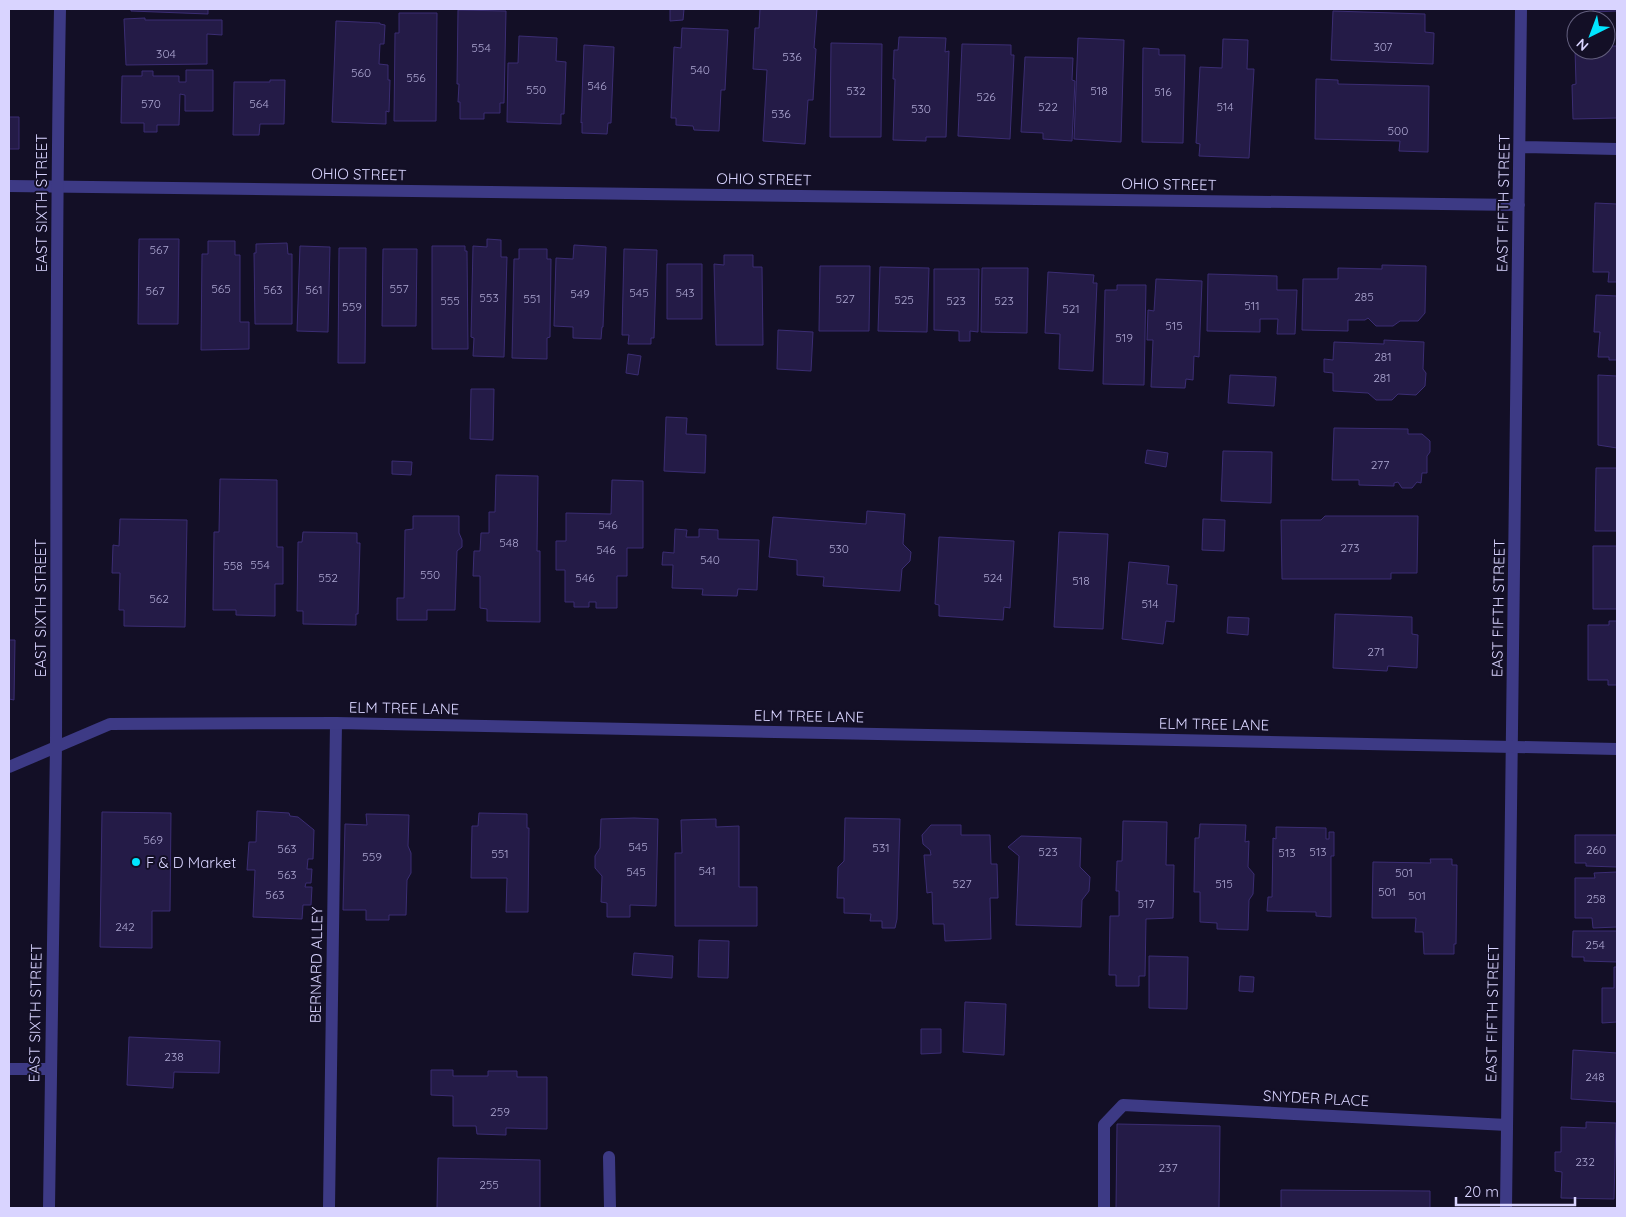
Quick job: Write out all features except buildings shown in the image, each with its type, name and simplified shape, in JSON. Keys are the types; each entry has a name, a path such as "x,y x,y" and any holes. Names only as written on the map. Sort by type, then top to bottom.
{"street":[{"name":"EAST SIXTH STREET","path":"50,1208 50,1069 56,747 57,187 60,9"},
{"name":"EAST FIFTH STREET","path":"1506,1208 1522,9"},
{"path":"1520,147 1617,149"},
{"name":"OHIO STREET","path":"9,186 1519,205"},
{"name":"ELM TREE LANE","path":"9,767 110,724 336,723 1617,749"},
{"name":"BERNARD ALLEY","path":"328,1208 336,723"},
{"path":"9,1069 50,1069"},
{"name":"SNYDER PLACE","path":"1104,1208 1104,1125 1123,1105 1507,1125"},
{"path":"609,1157 610,1208"}],"place":[{"name":"F & D Market","path":"136,862"}]}
